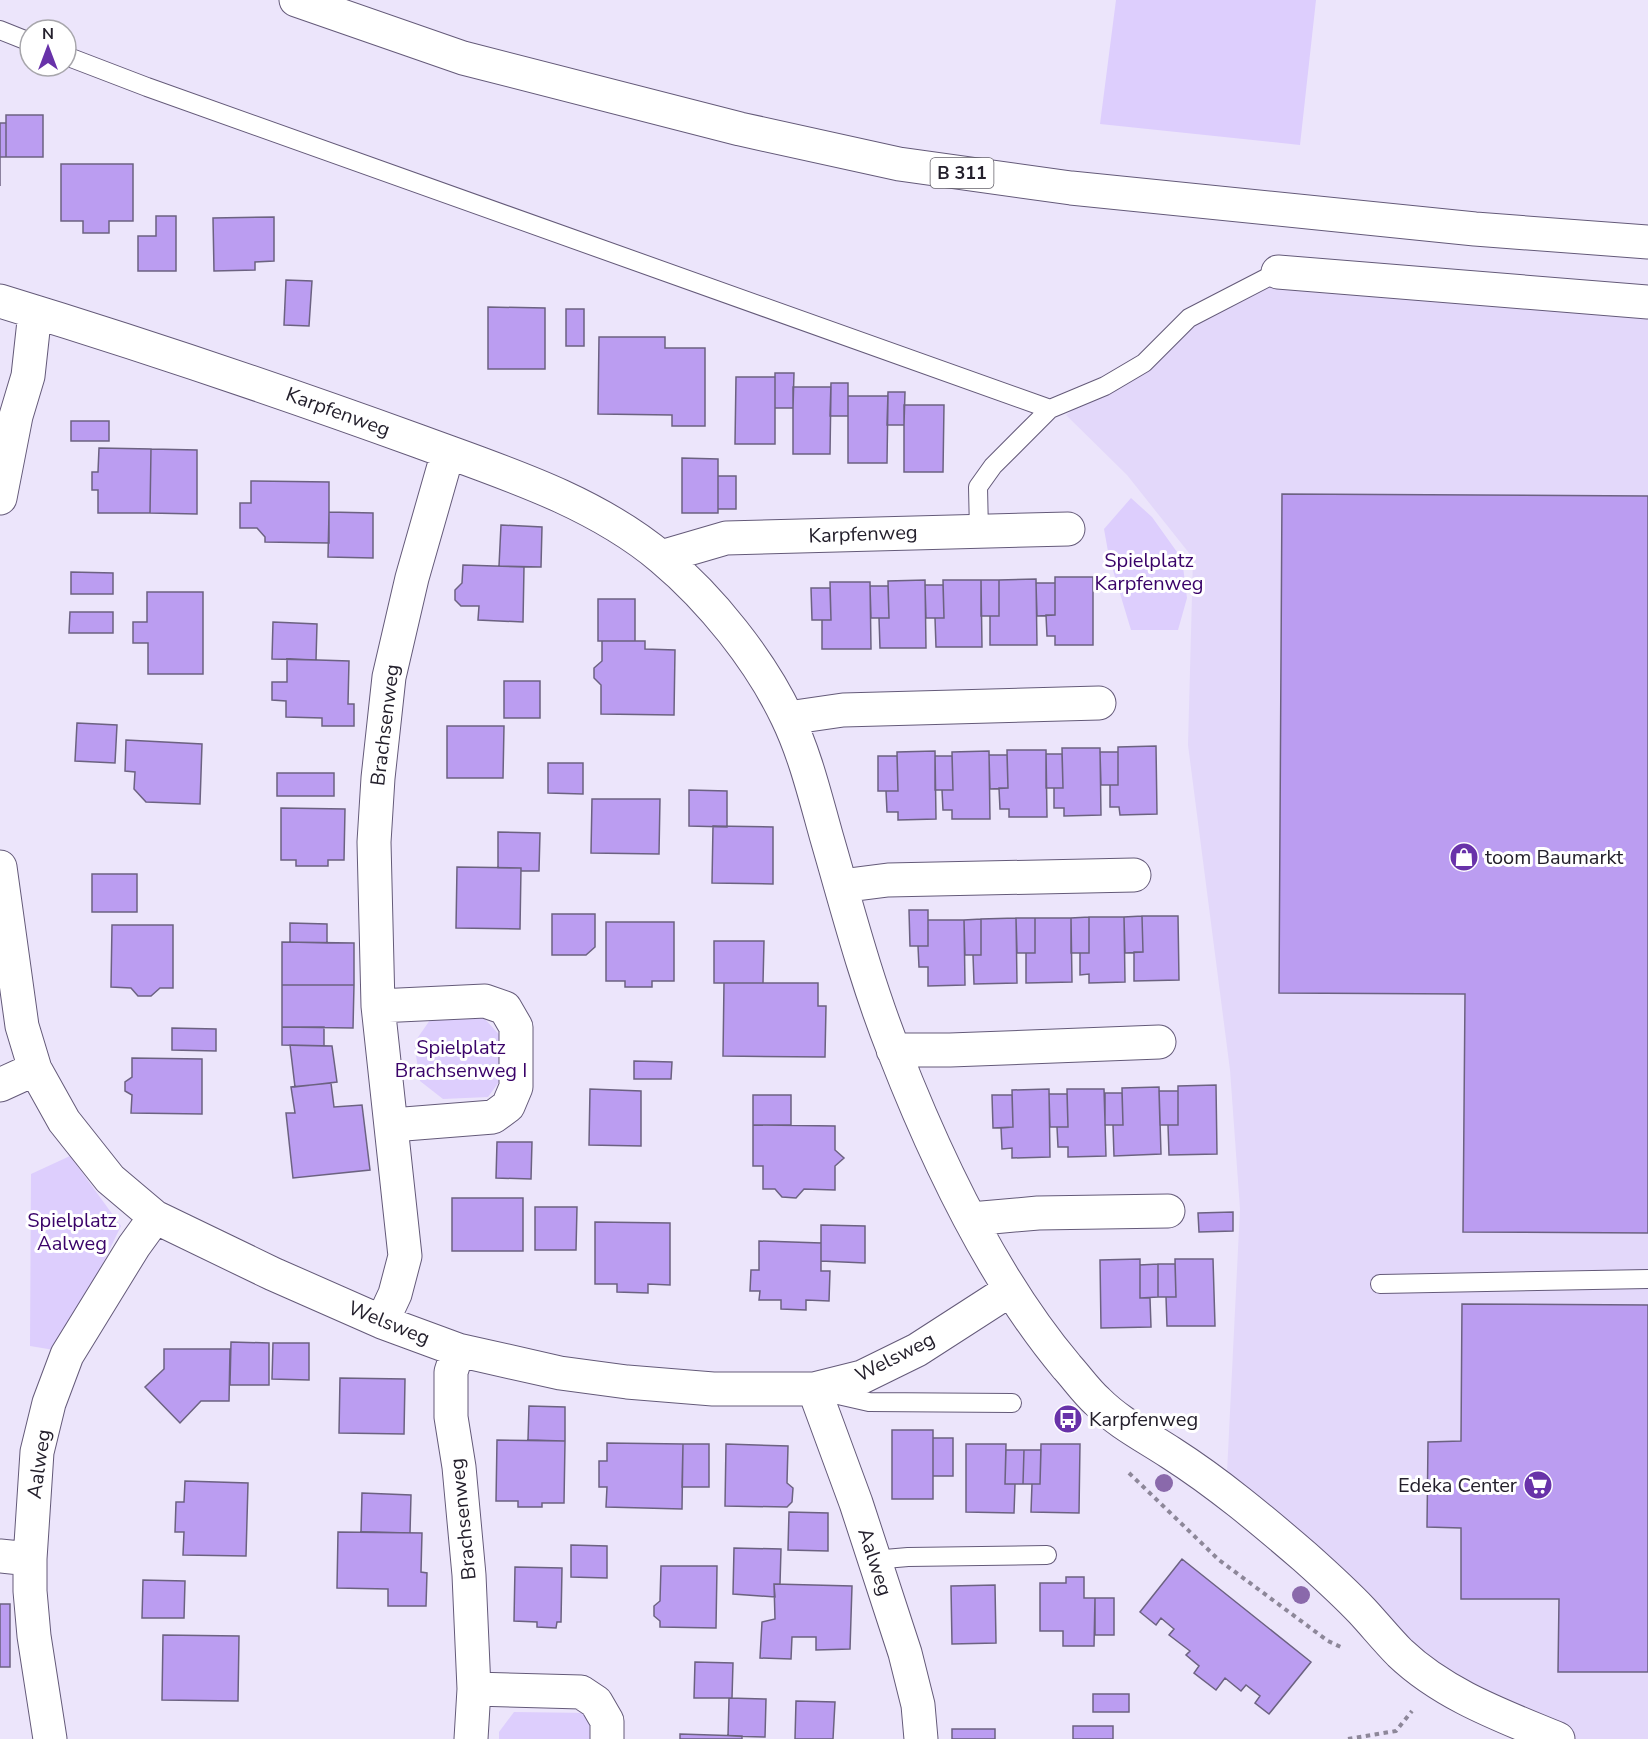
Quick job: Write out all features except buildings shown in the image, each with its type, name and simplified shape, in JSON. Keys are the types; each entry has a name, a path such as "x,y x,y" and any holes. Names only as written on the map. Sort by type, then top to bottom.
{"street":[{"name":"B 311","path":"296,0 463,58 740,129 898,164 1071,188 1475,229 1648,242"},
{"path":"1278,272 1648,302"},
{"name":"Karpfenweg","path":"0,301 269,388 448,452 563,497 620,529 661,557 722,620 757,665 788,718 810,777 865,969 893,1050 927,1130 970,1219 1010,1290 1043,1338 1095,1400 1125,1425 1173,1454 1226,1493 1305,1558 1357,1606 1401,1654 1430,1677 1482,1708 1558,1739"},
{"path":"0,498 9,450 28,376 35,312"},
{"name":"Brachsenweg","path":"382,1322 395,1294 405,1256 378,1006 374,842 378,778 389,677 412,578 448,452"},
{"name":"Karpfenweg","path":"661,557 726,538 1068,529"},
{"path":"788,718 843,710 1099,703"},
{"name":"Welsweg","path":"0,867 22,1026 35,1069 64,1121 110,1179 156,1217 273,1274 382,1322 458,1350 560,1373 627,1382 713,1389 814,1389 862,1377 917,1350 1010,1290"},
{"path":"841,886 888,880 1134,875"},
{"path":"378,1006 485,1001 505,1008 516,1027 516,1087 508,1106 493,1117 392,1125"},
{"path":"893,1050 1159,1042"},
{"path":"0,1085 35,1069"},
{"path":"970,1219 1038,1213 1168,1210"},
{"name":"Aalweg","path":"50,1739 34,1636 15,1557 49,1403 67,1355 134,1246 156,1217"},
{"name":"Brachsenweg","path":"458,1350 452,1372 451,1417 465,1521 474,1689 471,1739"},
{"name":"Aalweg","path":"814,1389 856,1503 905,1653 918,1705 921,1739"},
{"path":"474,1689 581,1692 596,1702 608,1721 608,1739"}],"lane":[{"path":"0,30 18,37"},
{"path":"78,60 1050,409"},
{"path":"980,531 978,487 993,466 1050,409 1105,386 1144,363 1189,318 1278,272"},
{"path":"1380,1284 1648,1279"},
{"path":"814,1389 869,1402 1012,1403"},
{"path":"873,1560 908,1557 1047,1555"}],"path":[{"path":"1126,1470 1219,1560 1328,1641 1349,1650"},
{"path":"1348,1739 1396,1731 1411,1712 1430,1677"}],"shaded area":[{"path":"1278,272 1648,302 1648,1739 1565,1739 1482,1708 1226,1493 1240,1209 1230,1070 1188,745 1193,558 1127,475 1066,415 1171,334"}],"green space":[{"path":"1116,0 1316,0 1300,145 1100,124"},
{"name":"Spielplatz Karpfenweg","path":"1131,498 1152,517 1182,559 1187,598 1178,630 1131,630 1109,557 1104,529"},
{"name":"Spielplatz Brachsenweg I","path":"484,1018 505,1041 507,1071 488,1097 443,1099 420,1081 414,1043 430,1020"},
{"name":"Spielplatz Aalweg","path":"70,1156 121,1226 60,1351 30,1346 31,1174"},
{"path":"514,1712 589,1713 590,1739 499,1739 499,1732"}],"place":[{"name":"toom Baumarkt","path":"1464,857"},
{"name":"Karpfenweg","path":"1068,1419"},
{"name":"Edeka Center","path":"1538,1485"}]}
